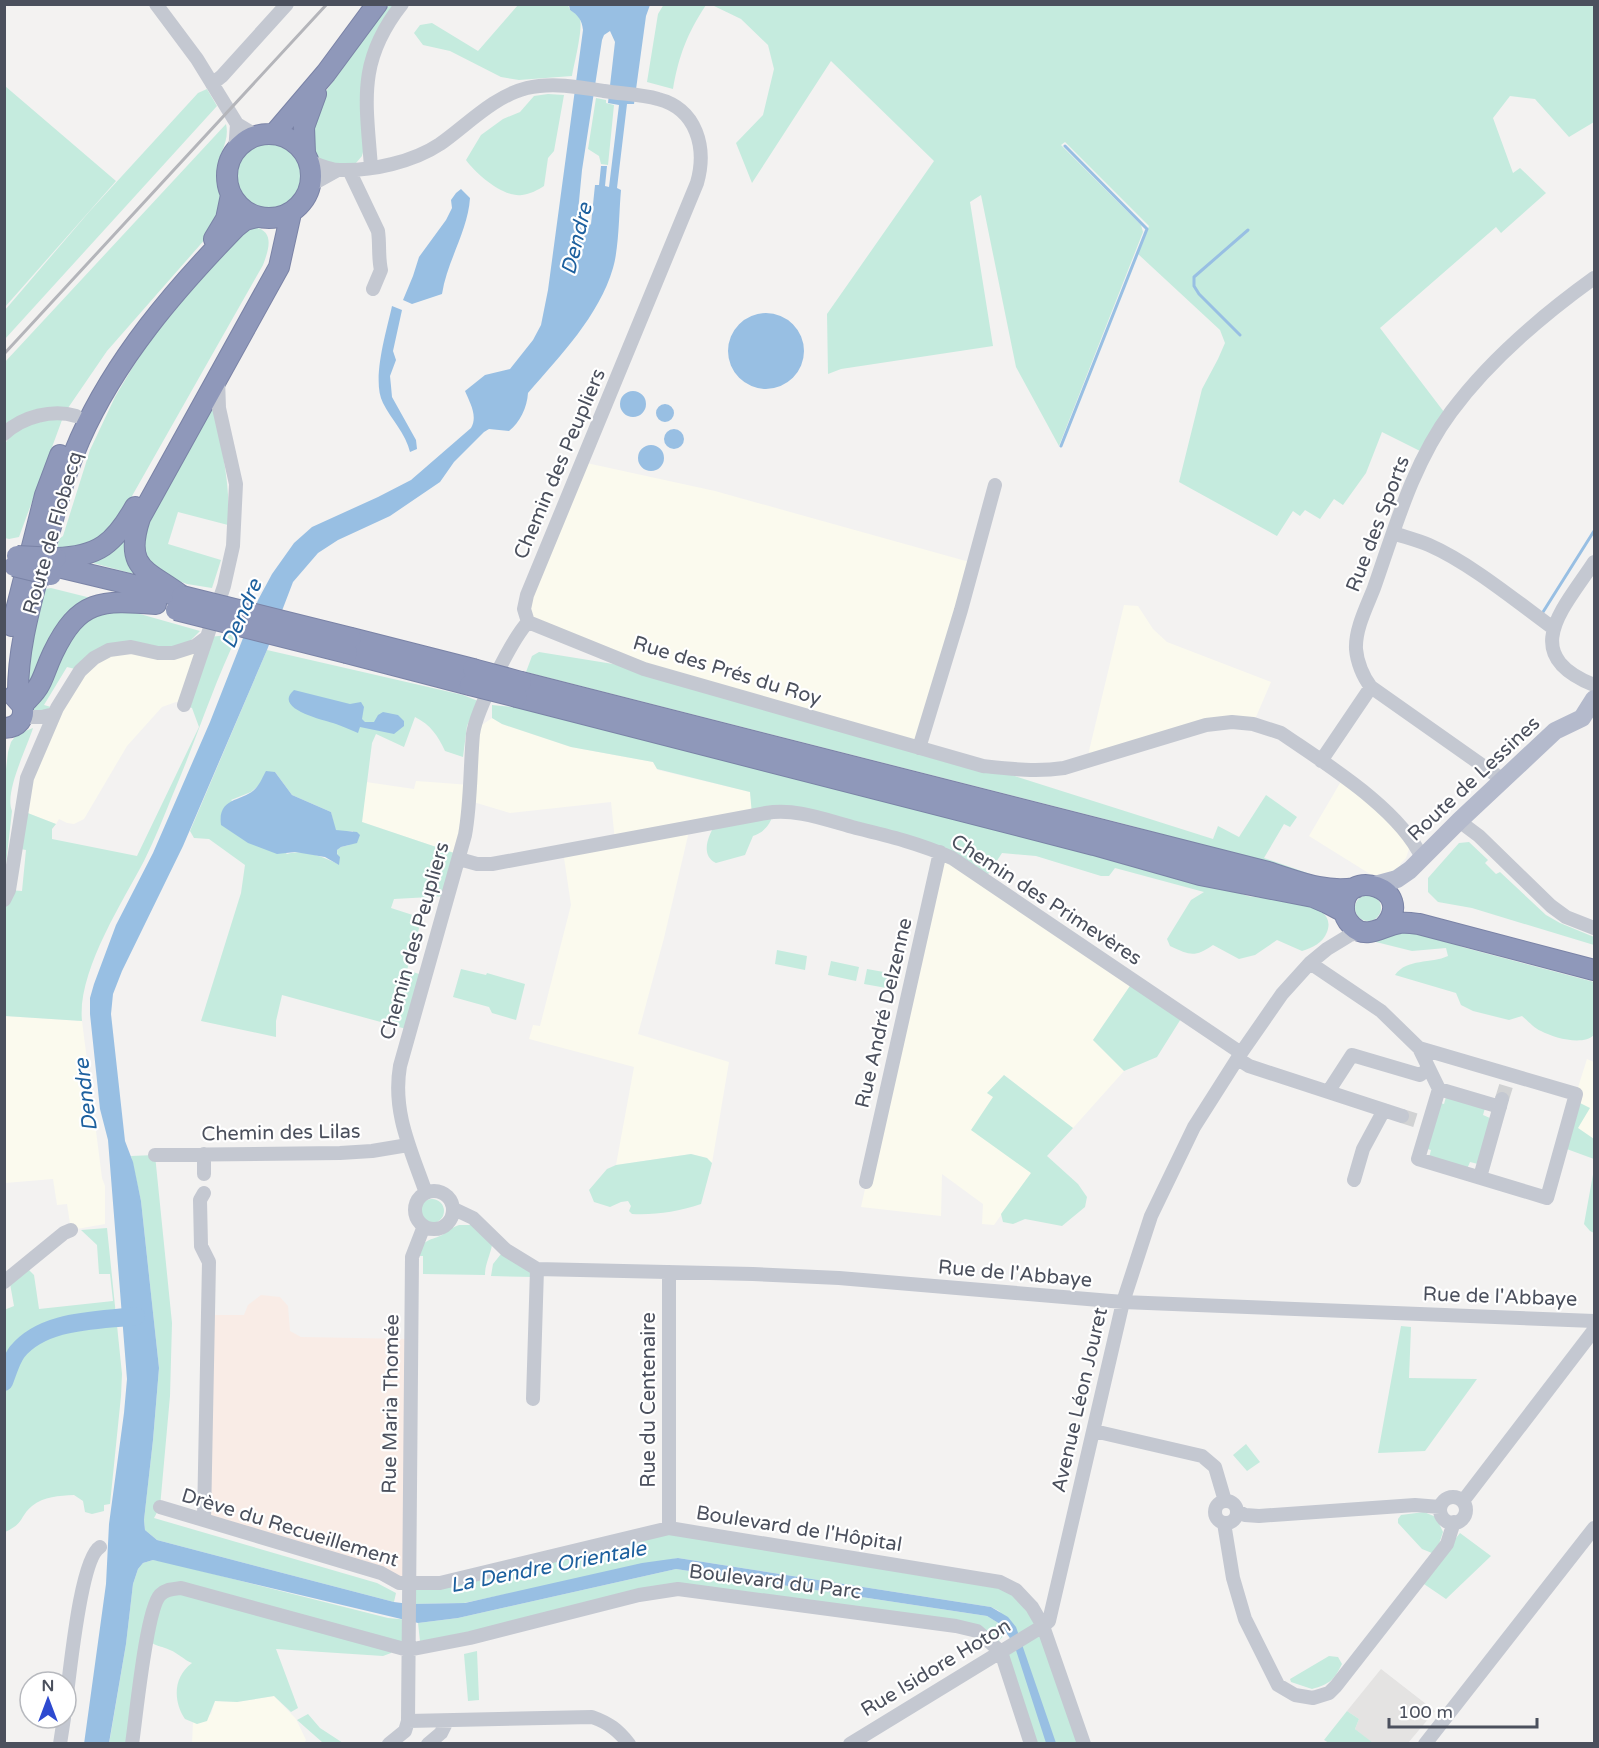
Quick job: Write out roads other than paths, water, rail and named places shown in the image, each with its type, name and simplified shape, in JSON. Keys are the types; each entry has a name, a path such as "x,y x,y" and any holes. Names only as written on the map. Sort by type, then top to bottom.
{"highway":[{"path":"269,134 326,73 377,4"},
{"path":"261,218 274,218 291,213 304,200 311,185 312,177 303,138 307,115 326,73"},
{"path":"53,566 98,550 108,544 123,528 272,266 277,246 276,236 261,218 242,209 228,187 228,168 234,152 253,137 269,134 291,140 307,157"},
{"name":"Route de Flobecq","path":"4,682 12,624 42,505 76,416 92,388 123,344 217,236 226,219 231,195"},
{"path":"179,603 165,582 141,568 135,553 135,532 140,518 279,267 291,213"},
{"name":"Route de Flobecq","path":"14,716 20,656 45,548 67,473 95,408 123,361 150,323 235,228 245,220 261,218"},
{"path":"10,560 53,566 160,592 179,603 519,689 1256,869 1316,887 1330,890 1375,885 1383,889 1392,902 1425,916 1594,958"},
{"path":"53,566 156,604"},
{"path":"14,716 41,686 54,652 72,622 81,612 95,606 119,602 179,603"},
{"path":"519,689 1200,875 1313,897 1328,903 1345,915"},
{"path":"1355,888 1346,898 1345,915 1349,924 1362,932 1375,932 1400,923 1419,924 1594,970"},
{"path":"1384,927 1391,917 1392,902"}],"main road":[{"name":"Route de Lessines","path":"1375,885 1397,879 1416,864 1555,731 1582,718 1594,699"},
{"name":"Route de Lessines","path":"1392,902 1416,864"}],"street":[{"path":"156,4 179,33 237,124 252,133 269,134"},
{"path":"212,84 222,76 287,4"},
{"path":"371,167 366,109 370,63 384,30 402,4"},
{"name":"Chemin des Peupliers","path":"311,185 344,170 409,159 425,152 504,98 537,86 570,87 658,99 676,106 695,127 702,154 701,169 527,594 524,609 528,622 512,646 482,705 473,731 470,803 459,859 400,1066 397,1101 408,1145 426,1193"},
{"path":"234,152 237,124"},
{"name":"Chemin des Peupliers","path":"307,157 344,170"},
{"path":"344,170 378,231 380,241 378,258 381,270 373,289"},
{"name":"Rue des Sports","path":"1503,780 1371,687 1358,661 1357,639 1393,533 1420,464 1450,413 1482,375 1517,341 1594,278"},
{"path":"184,705 224,586 233,546 237,484 219,408 218,377"},
{"path":"4,434 25,421 51,412 64,412 76,416"},
{"path":"919,748 994,485"},
{"path":"1393,533 1445,554 1553,628"},
{"path":"1594,562 1562,611 1551,637 1563,668 1577,678 1594,685"},
{"name":"Rue des Prés du Roy","path":"528,622 645,669 919,748 983,765 1022,771 1043,771 1091,760 1218,723 1242,723 1266,727 1281,733 1321,761 1390,814 1412,840 1416,864"},
{"path":"4,900 9,890 20,810 27,778 54,714 80,671 99,654 109,650 125,646 158,653 173,653 195,646 207,637"},
{"path":"1321,761 1371,687"},
{"path":"14,716 42,717 54,714"},
{"path":"14,716 34,723 43,729 45,734"},
{"name":"Chemin des Primevères","path":"459,859 477,864 492,864 782,811 824,819 912,842 940,852 965,866 1239,1056 1250,1066 1402,1116"},
{"path":"1459,821 1479,837 1551,906 1566,917 1594,928"},
{"name":"Rue André Delzenne","path":"866,1182 940,852"},
{"name":"Avenue Léon Jouret","path":"1327,949 1345,915"},
{"name":"Avenue Léon Jouret","path":"1043,1626 1049,1621 1123,1302 1151,1216 1194,1127 1282,994 1310,963 1327,949 1350,935 1362,932"},
{"path":"1310,963 1381,1011 1419,1048 1504,1092"},
{"path":"1419,1048 1439,1089"},
{"path":"1328,1092 1352,1055 1420,1075 1428,1069"},
{"path":"1439,1089 1576,1094 1547,1198 1418,1159 1425,1123 1439,1089"},
{"path":"1480,1177 1504,1092"},
{"path":"1353,1180 1363,1149 1384,1110"},
{"name":"Chemin des Lilas","path":"155,1155 340,1153 408,1145"},
{"path":"204,1154 204,1174"},
{"path":"437,1192 449,1198 454,1209 453,1216 446,1226 435,1230 419,1222 415,1210 420,1198 426,1193 437,1192"},
{"path":"204,1193 200,1200 201,1246 209,1262 204,1520"},
{"name":"Rue de l'Abbaye","path":"454,1209 473,1218 505,1250 537,1269 839,1278 1123,1302 1594,1321"},
{"name":"Rue Maria Thomée","path":"408,1722 412,1257 424,1226"},
{"path":"4,1282 64,1233 71,1230"},
{"path":"533,1399 537,1269"},
{"name":"Rue du Centenaire","path":"669,1272 669,1528"},
{"path":"1463,1501 1594,1330"},
{"path":"1094,1431 1202,1456 1215,1467 1225,1501"},
{"path":"1224,1523 1239,1598 1260,1652 1278,1685 1295,1695 1313,1698 1329,1693 1342,1679 1448,1544 1454,1522 1464,1516 1466,1509 1463,1501 1455,1498 1448,1499 1440,1507 1415,1505 1259,1516 1245,1515 1237,1511"},
{"path":"1225,1501 1235,1505 1237,1511 1234,1521 1224,1523 1218,1520 1215,1510 1225,1501"},
{"name":"Drève du Recueillement","path":"160,1507 381,1573 409,1587"},
{"path":"1440,1507 1444,1519 1454,1522"},
{"name":"Boulevard de l'Hôpital","path":"409,1587 440,1583 669,1528 1000,1582 1016,1590 1032,1607 1043,1626 1084,1743"},
{"path":"1425,1743 1594,1528"},
{"path":"71,1670 82,1591 89,1562 97,1549"},
{"path":"132,1743 154,1603 160,1594 169,1589 181,1588 409,1645"},
{"name":"Boulevard du Parc","path":"409,1645 470,1638 639,1595 678,1589 956,1626 977,1631 1001,1652"},
{"name":"Rue Isidore Hoton","path":"850,1743 1043,1626"},
{"path":"1001,1652 1031,1743"},
{"path":"389,1743 405,1731 408,1722 592,1717 605,1721 629,1743"},
{"path":"428,1743 441,1732 447,1721"}],"water":[{"name":"Dendre","path":"569,5 650,5 646,16 634,104 627,104 617,188 621,190 618,240 607,286 577,335 528,393 520,419 509,431 489,429 484,432 454,462 440,482 390,516 338,540 318,553 293,582 267,650 183,846 113,994 111,1014 125,1141 133,1162 141,1201 159,1368 144,1520 145,1530 157,1540 409,1604 465,1603 642,1563 678,1558 991,1607 1008,1617 1016,1627 1056,1743 1046,1743 1014,1644 1000,1624 987,1616 676,1569 458,1618 418,1623 153,1560 143,1563 138,1569 133,1584 126,1644 109,1743 84,1744 106,1584 109,1524 127,1379 108,1140 100,1109 90,998 116,925 153,853 210,722 258,600 272,574 294,543 312,527 411,480 471,428 474,419 465,391 485,375 510,369 533,340 541,325 548,290 583,30 579,18 570,10","holes":["610,31 615,42 608,103 619,105 609,187 605,186 607,166 601,166 599,185 595,185 591,224 583,231 577,222 582,170 602,40 604,35"]},
{"path":"461,189 470,198 468,210 442,294 412,304 403,300 419,257 446,220 452,208 451,200"},
{"path":"392,306 402,310 393,351 396,360 390,376 392,397 416,440 417,449 410,452 405,439 386,409 380,393 379,369"},
{"path":"766,313 781,316 793,324 801,336 804,351 801,366 793,378 781,386 766,389 751,386 739,378 731,366 728,351 731,336 739,324 751,316"},
{"path":"633,391 642,395 646,404 642,413 633,417 624,413 620,404 624,395"},
{"path":"661,404 669,404 674,409 672,420 661,422 656,417 656,409"},
{"path":"674,429 681,432 684,439 681,446 674,449 667,446 664,439 667,432"},
{"path":"651,445 660,449 664,458 660,467 651,471 642,467 638,458 642,449"},
{"path":"294,690 350,704 361,702 364,707 362,719 365,722 374,722 383,712 398,715 404,721 404,726 394,734 360,727 358,733 294,708 289,697"},
{"path":"266,771 275,772 292,795 331,812 336,830 357,832 360,835 357,843 337,850 340,857 339,865 325,857 295,852 277,854 248,843 221,825 223,809 227,804 256,788"}],"waterway":[{"path":"1061,446 1147,229 1065,146"},
{"path":"1240,335 1199,294 1194,286 1194,277 1248,230"},
{"path":"1543,612 1594,531"},
{"path":"4,1382 17,1352 28,1341 42,1333 56,1327 88,1321 136,1316"}],"tunnel":[{"path":"1502,1099 1506,1086"},
{"path":"1402,1116 1421,1122"}],"railway":[{"path":"4,354 327,4"}],"water label":[{"name":"La Dendre Orientale","path":"548,1567"}]}
